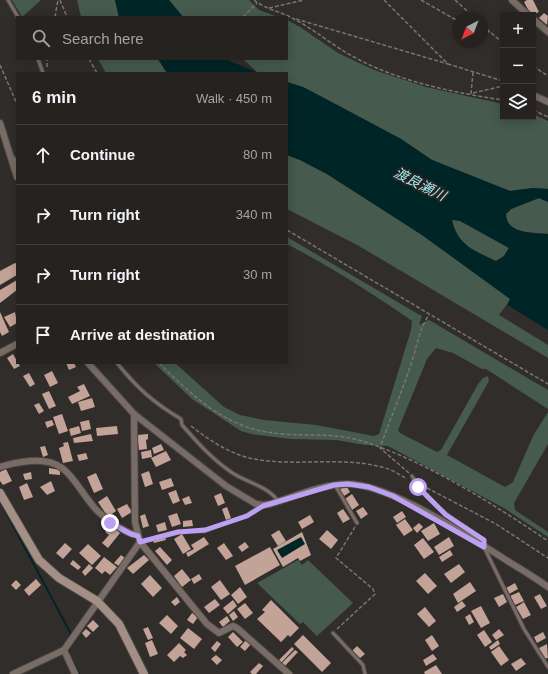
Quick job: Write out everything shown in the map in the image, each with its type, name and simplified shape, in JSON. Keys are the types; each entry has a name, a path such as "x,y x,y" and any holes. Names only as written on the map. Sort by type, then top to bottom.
{"street":[{"path":"513,0 525,12"},
{"path":"536,22 548,32"},
{"path":"536,96 548,102"},
{"path":"0,123 16,174"},
{"path":"0,353 16,345"},
{"path":"89,364 134,414 226,486 256,504 263,506 334,485 360,485 378,490 411,506 484,547 548,587"},
{"path":"13,674 64,650 139,539 135,522 134,414"},
{"path":"0,467 24,462 51,461 64,468 75,479 92,506 110,523 139,539 207,624 219,633 233,626 237,628 289,674"},
{"path":"0,493 39,560 59,578 98,601 119,624 144,674"},
{"path":"64,650 75,674"}],"lane":[{"path":"8,0 17,16"},
{"path":"38,60 43,72"},
{"path":"11,156 16,161"},
{"path":"118,364 133,382 158,406 181,419 182,425 217,461 248,482 269,492 278,501"},
{"path":"412,476 418,487 446,515 484,540 484,547 524,629 548,667"},
{"path":"334,485 357,523"},
{"path":"139,539 178,532 205,530 247,516 263,506"},
{"path":"333,633 362,666 365,674"}],"path":[{"path":"55,16 59,0"},
{"path":"59,0 67,16"},
{"path":"254,0 287,16"},
{"path":"268,8 304,0"},
{"path":"384,0 448,64"},
{"path":"420,0 452,18"},
{"path":"455,0 468,12"},
{"path":"244,16 258,3"},
{"path":"288,16 307,24 500,80"},
{"path":"292,18 338,48 377,68 412,80 500,99"},
{"path":"490,32 500,40"},
{"path":"46,72 47,60"},
{"path":"90,60 96,72"},
{"path":"0,65 16,102"},
{"path":"536,68 548,76"},
{"path":"471,94 473,72"},
{"path":"471,94 500,87"},
{"path":"536,111 548,117"},
{"path":"288,231 428,315 548,384"},
{"path":"380,448 399,400 417,345 422,324 428,315"},
{"path":"160,364 183,387 204,403 242,427 262,432 340,436 362,441 458,485 501,510 548,541"},
{"path":"380,448 412,476"},
{"path":"333,633 375,594 373,589 336,558 357,523"}],"green space":[{"path":"12,0 41,0 23,16 21,16"},
{"path":"77,0 115,0 119,16 81,16"},
{"path":"169,0 249,0 259,10 275,16 182,16"},
{"path":"288,21 338,53 374,70 426,87 500,103 500,120 536,120 536,115 548,121 548,189 533,188 510,191 432,160 401,139 303,87 288,82 288,72 257,72 244,60 288,60"},
{"path":"99,60 159,60 166,72 105,72"},
{"path":"288,155 327,174 422,235 511,299 499,315 548,345 548,358 359,246 288,210"},
{"path":"539,198 548,202 548,234 521,231 510,225 507,221 506,214 511,209"},
{"path":"452,220 460,220 509,248 504,256 496,261 481,254 463,242 458,236"},
{"path":"288,238 422,316 419,325 429,320 548,390 548,409 486,369 482,369 453,353 436,348 427,359 398,430 400,433 437,452 441,450 478,384 483,378 488,376 489,381 447,455 505,487 513,482 533,436 548,412 548,444 514,503 515,510 548,532 548,537 504,508 388,446 365,445 336,440 291,439 251,434 241,431 192,399 155,364 176,364 224,407 240,415 264,420 316,425 374,436 379,434 411,330 412,321 382,300 288,245"},
{"path":"298,560 302,565 308,560 353,603 317,636 303,622 300,624 257,583"}],"water":[{"path":"115,0 169,0 182,16 119,16"},
{"path":"159,60 227,60 257,72 166,72"},
{"name":"渡良瀬川","path":"288,82 303,87 401,139 432,160 510,191 533,188 548,189 548,202 539,198 511,209 506,214 507,221 515,229 528,233 548,234 548,330 507,305 510,299 422,235 327,174 288,155","holes":["452,220 460,221 509,248 504,256 496,261 481,254 468,246 458,236 454,229"]},
{"path":"301,537 305,544 282,558 277,550"}],"building":[{"path":"527,0 533,0 539,12 529,12 524,2"},
{"path":"544,13 548,16 547,25 539,18"},
{"path":"16,264 16,276 0,285 0,271"},
{"path":"16,281 16,291 0,303 0,290"},
{"path":"0,312 9,332 2,336 0,332"},
{"path":"15,312 16,324 10,327 4,317"},
{"path":"13,354 16,359 16,364 19,364 20,366 14,369 7,358"},
{"path":"66,364 74,364 76,367 69,370"},
{"path":"52,371 58,383 50,387 44,375"},
{"path":"29,373 35,384 30,387 23,376"},
{"path":"84,384 90,396 72,404 68,397 80,391 77,387"},
{"path":"49,391 56,406 49,409 42,394"},
{"path":"92,398 95,407 81,411 78,402"},
{"path":"39,403 44,411 39,414 34,405"},
{"path":"62,414 68,431 59,434 53,417"},
{"path":"52,420 54,425 47,428 45,422"},
{"path":"89,420 91,429 82,431 80,422"},
{"path":"79,426 81,433 71,436 69,429"},
{"path":"117,426 118,434 97,436 96,428"},
{"path":"91,434 93,441 74,443 73,438"},
{"path":"148,434 148,439 146,440 147,449 139,450 137,435"},
{"path":"68,442 73,461 63,463 59,448 64,446 63,443"},
{"path":"161,444 164,450 154,454 152,448"},
{"path":"45,446 48,455 43,457 40,447"},
{"path":"151,450 152,457 142,459 141,452"},
{"path":"166,451 171,460 156,467 151,458"},
{"path":"86,453 88,459 79,461 77,455"},
{"path":"49,468 60,470 60,475 49,474"},
{"path":"6,469 12,481 3,485 0,481 0,472"},
{"path":"149,471 153,484 145,487 141,474"},
{"path":"31,472 32,479 25,480 23,474"},
{"path":"96,473 103,489 94,493 87,477"},
{"path":"171,478 174,486 162,490 159,482"},
{"path":"51,481 55,491 47,495 40,487"},
{"path":"27,483 33,497 24,500 19,487"},
{"path":"347,487 350,492 344,496 339,489"},
{"path":"176,490 180,501 173,504 168,493"},
{"path":"221,493 225,503 218,506 214,496"},
{"path":"352,494 359,505 352,510 345,499"},
{"path":"107,496 116,511 108,517 98,502"},
{"path":"189,496 192,503 185,505 182,499"},
{"path":"127,504 132,512 122,518 117,509"},
{"path":"227,507 231,518 226,520 222,509"},
{"path":"363,507 368,514 361,519 356,511"},
{"path":"343,509 350,519 343,523 337,513"},
{"path":"402,511 406,517 397,523 393,517"},
{"path":"177,513 181,524 172,527 168,516"},
{"path":"145,514 149,526 143,528 140,516"},
{"path":"310,515 314,522 302,529 298,522"},
{"path":"405,519 413,530 404,536 396,525"},
{"path":"192,520 193,526 183,527 183,521"},
{"path":"165,522 167,530 158,532 156,525"},
{"path":"419,523 423,527 417,533 413,528"},
{"path":"434,523 440,534 428,541 421,531"},
{"path":"111,525 120,533 108,548 102,543 109,535 105,532"},
{"path":"279,530 286,541 278,546 271,535"},
{"path":"327,530 338,540 331,549 319,539"},
{"path":"302,532 311,555 300,561 298,558 283,567 273,549","holes":["301,537 305,544 282,558 277,550"]},
{"path":"182,534 191,549 183,554 174,539"},
{"path":"165,537 166,540 154,543 153,540"},
{"path":"204,537 209,544 188,557 186,553 194,549 191,545"},
{"path":"449,537 454,546 439,555 434,547"},
{"path":"423,538 434,552 424,559 414,545"},
{"path":"245,542 249,547 242,552 238,547"},
{"path":"65,543 72,549 63,559 56,553"},
{"path":"224,543 233,556 226,560 217,548"},
{"path":"88,544 101,556 92,565 79,553"},
{"path":"160,547 172,560 167,565 155,551"},
{"path":"270,547 280,565 245,585 235,566"},
{"path":"450,550 453,555 442,562 439,557"},
{"path":"121,555 125,558 119,566 114,563"},
{"path":"144,555 149,560 133,574 127,568"},
{"path":"104,557 117,567 110,575 105,571 102,574 95,568"},
{"path":"73,560 81,567 78,570 70,564"},
{"path":"89,564 93,568 85,576 82,572"},
{"path":"459,564 465,572 451,583 444,574"},
{"path":"182,569 191,580 182,587 174,576"},
{"path":"425,573 437,586 428,594 416,581"},
{"path":"199,574 202,579 194,584 191,579"},
{"path":"150,575 162,588 153,597 141,584"},
{"path":"36,579 41,585 29,596 24,590"},
{"path":"16,580 21,585 16,590 11,585"},
{"path":"220,580 230,594 221,600 211,587"},
{"path":"470,582 476,591 458,603 453,594"},
{"path":"515,583 518,589 509,594 506,588"},
{"path":"240,587 247,597 238,604 231,595"},
{"path":"519,592 524,601 515,605 510,596"},
{"path":"503,594 507,602 499,607 494,598"},
{"path":"540,594 547,606 541,609 534,597"},
{"path":"177,597 180,602 175,606 171,602"},
{"path":"215,599 220,605 209,613 204,607"},
{"path":"233,600 237,606 228,614 223,608"},
{"path":"271,600 299,628 290,637 288,635 281,642 257,619 265,612 262,610"},
{"path":"462,601 466,606 457,612 454,607"},
{"path":"524,602 531,615 523,619 516,607"},
{"path":"245,603 253,613 245,619 237,609"},
{"path":"481,606 490,623 481,628 471,611"},
{"path":"425,607 436,621 429,627 417,614"},
{"path":"234,611 238,617 233,621 229,615"},
{"path":"192,613 198,617 193,624 187,620"},
{"path":"470,614 474,622 469,625 465,617"},
{"path":"167,615 178,626 171,634 159,623"},
{"path":"227,616 230,621 223,627 219,622"},
{"path":"93,620 99,626 93,632 87,626"},
{"path":"148,627 153,638 148,640 143,629"},
{"path":"188,628 202,639 194,649 180,638"},
{"path":"86,629 91,633 86,638 82,633"},
{"path":"499,629 504,635 496,640 492,635"},
{"path":"484,630 492,642 485,647 477,635"},
{"path":"233,632 243,642 237,647 228,637"},
{"path":"543,632 546,638 537,643 534,637"},
{"path":"303,635 331,663 322,672 294,644"},
{"path":"432,635 439,646 432,651 425,640"},
{"path":"247,639 252,643 245,651 240,647"},
{"path":"152,640 158,654 150,657 145,643"},
{"path":"498,640 500,644 491,650 489,647"},
{"path":"217,641 221,644 215,652 211,648"},
{"path":"179,643 186,650 184,652 187,655 183,658 180,656 174,662 167,655"},
{"path":"547,644 548,658 544,659 539,648"},
{"path":"357,646 365,654 360,658 352,651"},
{"path":"499,646 509,660 501,666 491,652"},
{"path":"292,647 294,649 280,664 278,661"},
{"path":"295,650 298,652 284,667 281,664"},
{"path":"433,654 437,659 426,666 423,660"},
{"path":"216,655 222,660 217,665 211,659"},
{"path":"521,658 526,664 516,671 511,664"},
{"path":"259,663 263,666 256,674 252,674 250,672"},
{"path":"436,665 442,674 425,674 424,672"}],"waterway":[{"path":"0,501 71,634 68,641"},
{"path":"69,647 69,654 79,674"}],"route":[{"path":"110,523 138,536 140,542 178,532 205,530 247,516 263,506 334,485 348,484 369,487 393,496 460,532 484,547 484,540 446,515 418,487"}]}
